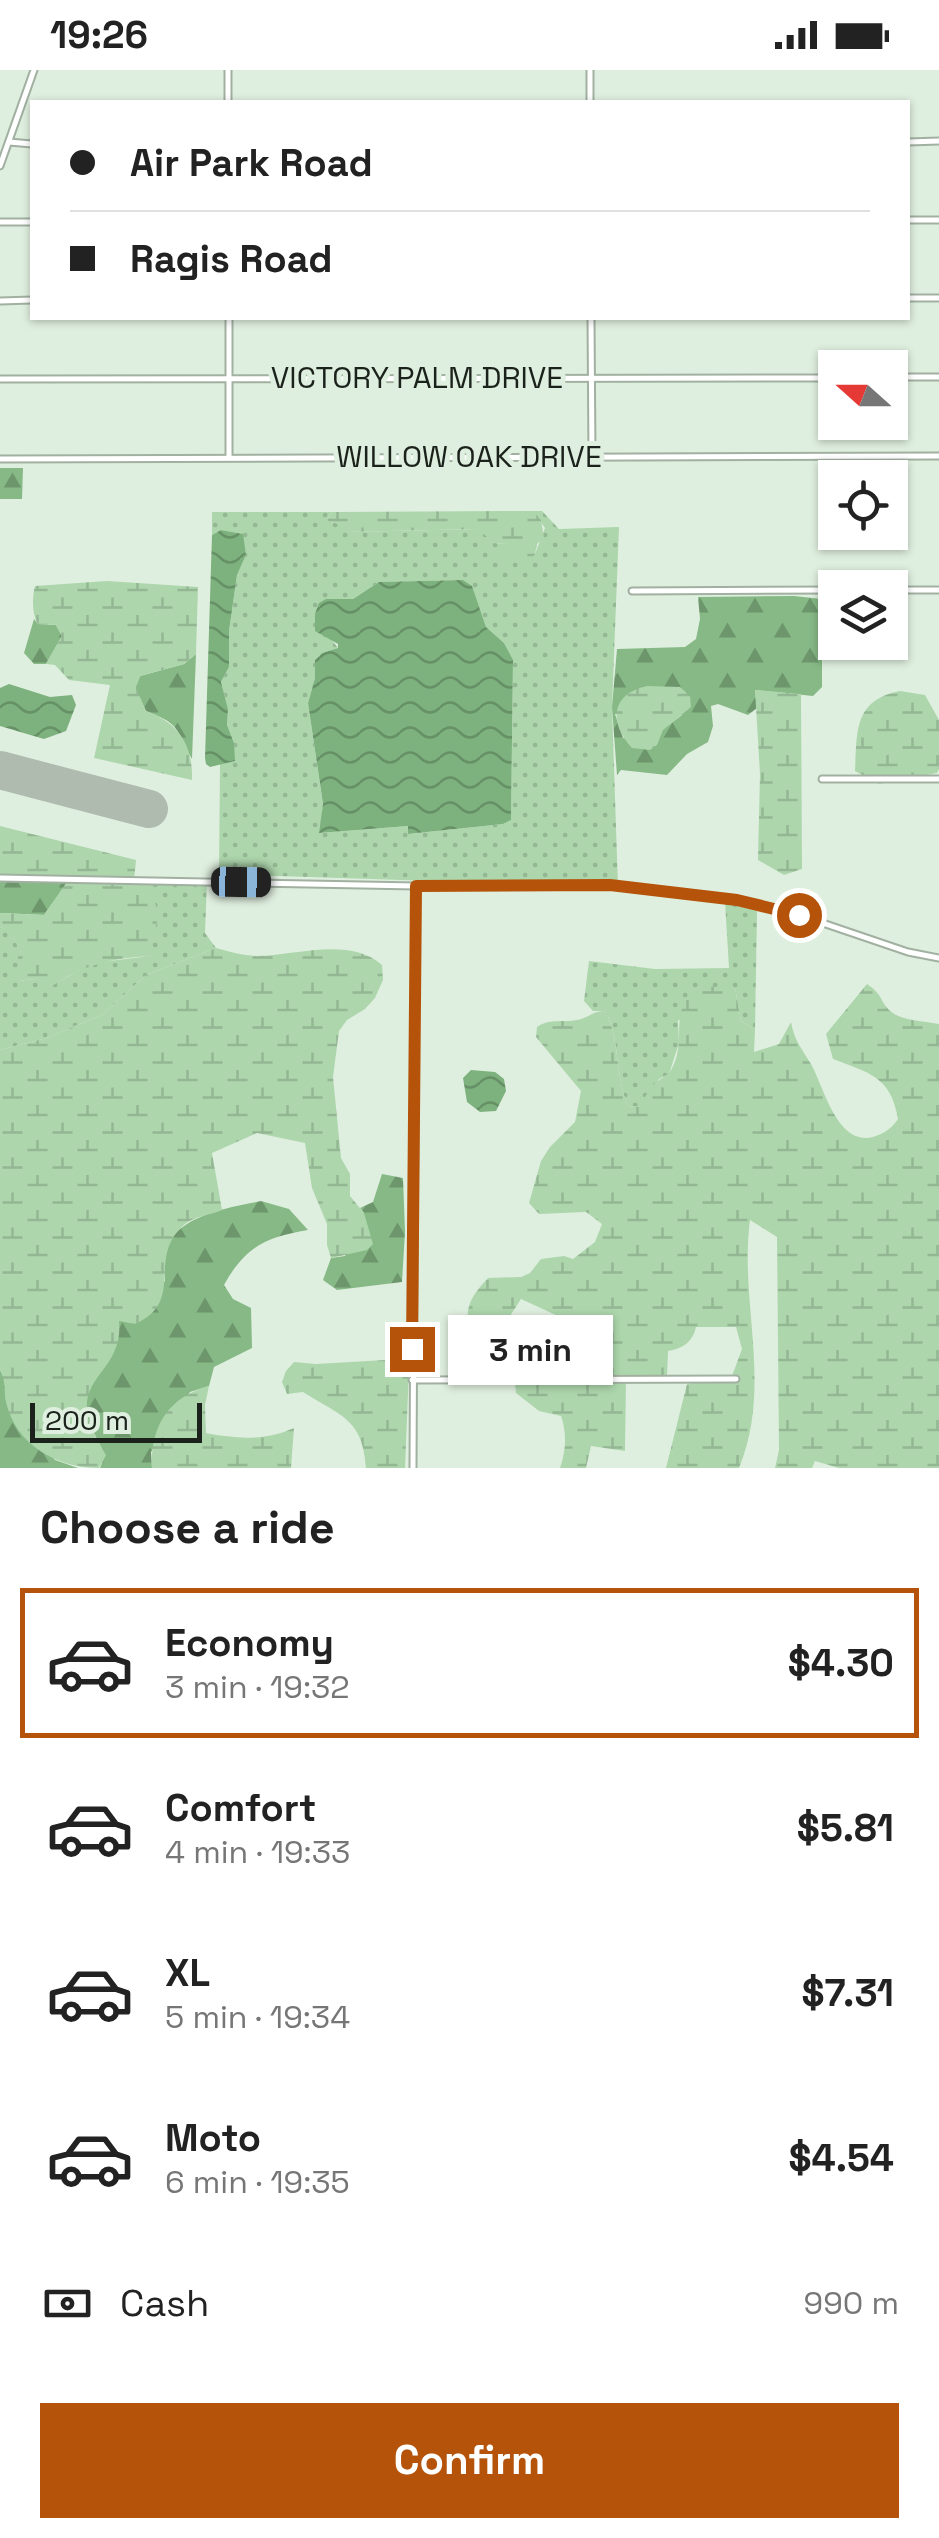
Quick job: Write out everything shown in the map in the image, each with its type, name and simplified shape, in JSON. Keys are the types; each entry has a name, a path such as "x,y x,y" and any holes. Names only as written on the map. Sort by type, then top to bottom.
{"street":[{"path":"0,166 34,70"},
{"path":"228,70 228,100"},
{"path":"590,70 590,100"},
{"path":"8,142 30,144"},
{"path":"910,142 939,142"},
{"path":"910,220 939,220"},
{"path":"0,222 30,222"},
{"path":"910,298 939,298"},
{"path":"0,300 30,300"},
{"path":"229,320 229,458"},
{"path":"591,320 592,456"},
{"path":"908,378 939,377"},
{"name":"VICTORY PALM DRIVE","path":"0,379 818,378"},
{"name":"WILLOW OAK DRIVE","path":"0,459 939,456"},
{"path":"632,591 818,590"},
{"path":"908,590 939,590"},
{"path":"822,779 939,779"},
{"path":"0,878 416,886 610,885 737,900 939,958"},
{"path":"412,1468 416,886"},
{"path":"412,1380 736,1379"}],"green space":[{"path":"0,468 23,468 22,499 0,499"},
{"path":"533,511 542,511 559,529 619,527 612,707 618,887 219,874 220,764 234,761 221,682 229,667 229,631 237,575 246,555 242,534 221,530 212,535 212,512 332,512 326,521 344,525 347,532 479,529 494,543 508,544 505,552 535,554 545,528","holes":["463,580 472,587 486,627 504,643 513,661 511,820 409,834 409,826 320,833 323,805 308,703 315,660 338,648 331,639 326,599 353,599 379,582"]},
{"path":"533,511 541,520 544,538 527,564 507,560 501,555 507,544 494,543 478,529 346,532 343,525 326,521 332,512"},
{"path":"107,581 198,587 196,654 184,664 140,676 136,688 146,711 167,722 182,737 190,756 192,780 94,758 110,685 69,680 55,665 46,664 62,636 56,625 38,624 33,606 35,586"},
{"path":"698,597 818,599 822,687 813,696 755,690 757,708 748,715 718,704 711,706 713,726 708,742 687,754 667,775 621,770 617,775 612,707 617,649 685,647 696,639 700,619","holes":["615,714 682,715 662,730 657,744 623,738"]},
{"path":"34,619 38,624 56,625 62,636 46,664 34,664 24,653"},
{"path":"196,654 192,759 177,729 146,711 135,688 140,676 184,664"},
{"path":"647,686 680,687 690,696 691,707 663,730 657,745 650,750 632,748 617,720 620,703 626,696"},
{"path":"755,690 801,694 802,869 784,875 758,860 760,774"},
{"path":"900,691 925,695 939,720 939,769 937,773 879,784 855,771 858,730 866,709 885,695"},
{"path":"0,826 136,860 134,881 150,881 158,915 150,956 99,964 52,986 34,979 18,981 18,947 10,931 0,927 0,913 44,915 67,882 0,881"},
{"path":"0,881 68,881 44,915 0,913"},
{"path":"150,881 207,881 205,933 216,948 146,975 102,1015 46,1038 0,1050 0,927 10,930 18,947 18,981 34,979 52,985 93,963 150,956"},
{"path":"725,902 757,911 755,1030 741,1021 735,988 719,988 678,1021 679,1043 669,1074 659,1079 640,1107 628,1106 610,1021 605,1011 593,1011 584,1001 589,961 655,969 729,968"},
{"path":"216,948 256,956 338,949 369,956 382,965 383,980 375,998 339,1031 333,1077 341,1158 350,1174 350,1196 364,1213 373,1244 367,1250 331,1258 327,1224 312,1188 305,1143 257,1133 212,1153 222,1210 189,1221 174,1237 165,1264 163,1291 150,1314 135,1324 119,1321 118,1341 89,1394 87,1409 92,1429 106,1455 99,1468 69,1464 41,1452 19,1431 6,1402 0,1370 0,1050 46,1038 102,1015 146,975"},
{"path":"867,984 894,1014 939,1024 939,1468 839,1468 815,1461 812,1468 775,1468 779,1450 777,1237 750,1220 748,1282 754,1406 739,1468 666,1468 687,1384 732,1376 742,1349 736,1327 696,1327 686,1344 668,1351 667,1377 626,1378 625,1451 591,1446 586,1468 560,1468 565,1442 561,1416 539,1411 516,1393 515,1383 522,1349 556,1341 553,1328 560,1317 521,1299 499,1333 470,1331 468,1315 473,1296 488,1278 521,1277 530,1273 541,1259 573,1259 595,1242 602,1224 586,1212 539,1214 529,1203 541,1161 575,1122 581,1091 536,1037 537,1027 605,1011 624,1095 628,1106 639,1107 652,1086 671,1070 678,1047 680,1016 688,996 698,986 735,988 741,1021 755,1030 754,1052 779,1044 791,1022 841,1124 850,1133 873,1137 898,1119 890,1094 877,1078 833,1059 826,1034"},
{"path":"382,1174 403,1178 402,1282 337,1290 323,1280 331,1258 345,1256 364,1213 360,1208 373,1202"},
{"path":"261,1201 289,1209 308,1230 258,1246 240,1261 224,1285 233,1299 251,1308 252,1348 214,1367 209,1386 190,1392 151,1452 152,1468 100,1468 105,1455 87,1419 85,1400 92,1382 107,1363 118,1320 165,1281 164,1257 177,1232 202,1216"},
{"path":"403,1360 409,1368 405,1468 366,1468 360,1439 348,1421 303,1392 287,1394 282,1382 294,1362"},
{"path":"0,1370 5,1380 6,1402 55,1460 78,1468 0,1468"},
{"path":"209,1386 206,1433 251,1438 294,1428 291,1468 152,1468 154,1439 164,1416 183,1398"}],"water":[{"path":"221,530 243,534 246,555 237,575 229,631 229,667 221,682 235,761 210,767 205,758 212,535"},
{"path":"463,580 472,586 486,627 504,643 513,660 511,820 408,834 408,826 319,833 323,804 308,703 315,660 338,648 338,644 315,631 319,603 326,599 353,599 379,582"},
{"path":"9,684 50,697 72,695 76,705 66,731 44,739 0,726 0,688"},
{"path":"471,1070 495,1072 504,1079 506,1091 496,1111 480,1112 467,1102 463,1078"}],"runway":[{"path":"0,770 149,809"}],"route":[{"path":"412,1349 416,886 610,885 737,900 799,915"}]}
